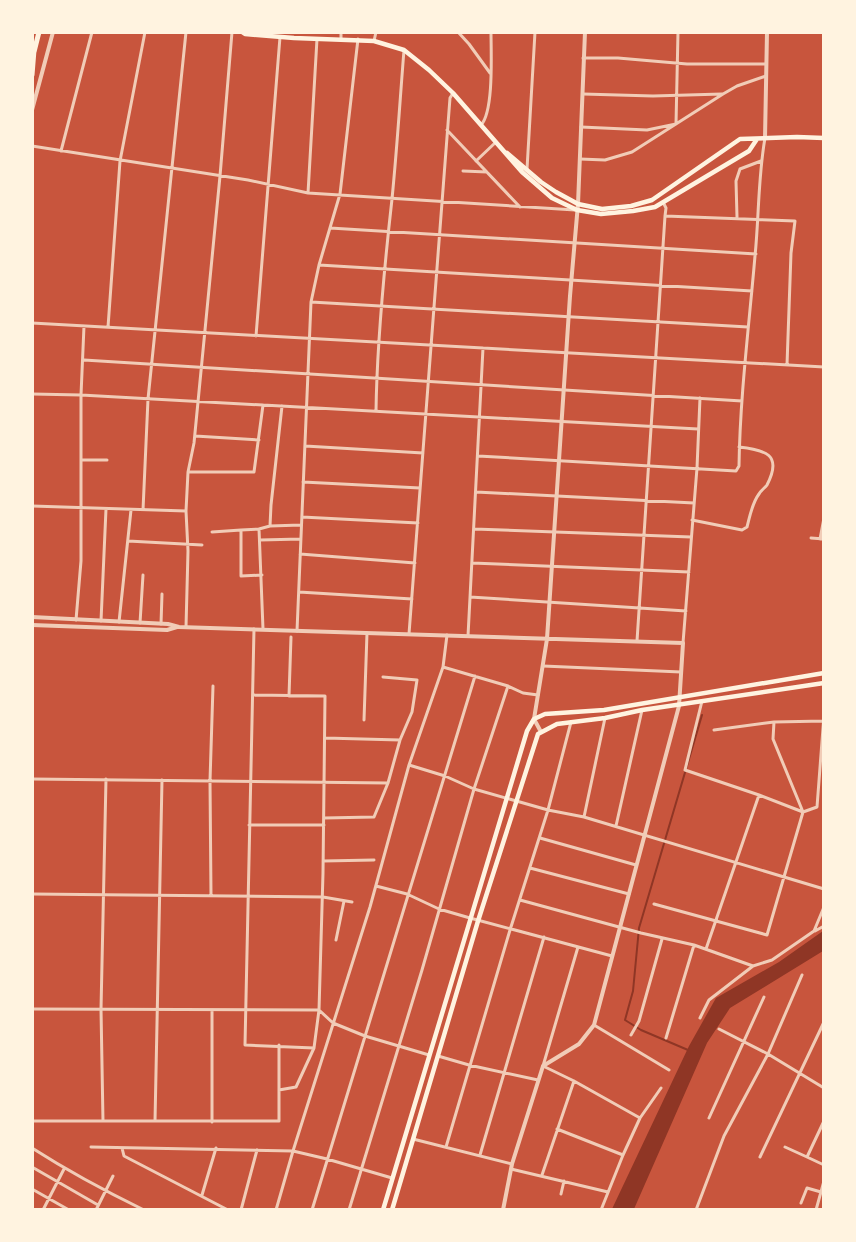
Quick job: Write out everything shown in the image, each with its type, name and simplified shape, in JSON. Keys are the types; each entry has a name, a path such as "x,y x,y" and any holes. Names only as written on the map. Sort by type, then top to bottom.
{"main road":[{"path":"32,57 39,32"},
{"path":"242,32 245,34 280,37 358,39 374,41 404,50 453,93 507,153 541,182 578,207 617,208 652,200 740,139 824,138"},
{"path":"32,75 34,50"},
{"path":"507,153 508,158 552,198 601,214 618,213 655,207 749,151 757,138"},
{"path":"383,1210 470,918 528,731 534,719 545,714 604,710 824,673"},
{"path":"392,1210 478,920 538,734 557,724 824,683"}],"street":[{"path":"32,110 53,32"},
{"path":"61,152 92,32"},
{"path":"108,327 120,161 145,32"},
{"path":"143,510 148,399 186,32"},
{"path":"186,627 188,472 195,436 232,32"},
{"path":"341,32 341,39"},
{"path":"374,41 376,32"},
{"path":"458,32 490,73"},
{"path":"481,125 486,120 490,92 491,32"},
{"path":"527,169 535,32"},
{"path":"541,732 534,719 547,639 568,317 578,207 585,32"},
{"path":"676,124 678,32"},
{"path":"478,456 736,471 739,466 745,363 756,254 761,161 765,138 767,32"},
{"path":"256,336 280,37"},
{"path":"308,193 317,39"},
{"path":"297,630 311,302 319,265 340,194 358,39"},
{"path":"376,412 378,342 404,50"},
{"path":"584,58 618,58 677,63 766,64"},
{"path":"580,158 605,160 632,152 723,94 766,76"},
{"path":"409,634 441,202 450,98 453,93"},
{"path":"583,94 652,96 723,94"},
{"path":"581,128 647,130 676,124"},
{"path":"447,130 520,208"},
{"path":"476,161 496,142"},
{"path":"32,146 120,161 172,167 308,193 520,208 578,207"},
{"path":"737,217 736,182 740,168 761,161"},
{"path":"463,171 488,172"},
{"path":"638,642 666,208 663,202"},
{"path":"665,216 737,217 795,221 791,253 787,365"},
{"path":"330,228 756,254"},
{"path":"319,265 752,291"},
{"path":"311,302 748,327"},
{"path":"32,323 824,367"},
{"path":"76,620 81,561 81,395 84,326"},
{"path":"468,636 483,348"},
{"path":"84,360 742,401"},
{"path":"32,394 81,395 698,429"},
{"path":"542,1066 579,1044 594,1025 680,698 700,398"},
{"path":"188,472 254,472 262,405"},
{"path":"270,526 282,406"},
{"path":"195,436 258,440"},
{"path":"305,446 423,453"},
{"path":"692,520 742,530 747,527 752,507 758,494 766,486 772,471 773,462 771,456 767,453 739,448"},
{"path":"81,460 107,460"},
{"path":"303,482 420,488"},
{"path":"476,492 694,503"},
{"path":"32,506 186,511"},
{"path":"101,621 106,509"},
{"path":"119,622 131,510"},
{"path":"302,517 418,523"},
{"path":"811,538 822,539 824,518"},
{"path":"212,532 302,525"},
{"path":"259,529 263,629"},
{"path":"474,529 691,537"},
{"path":"241,530 241,576 262,576"},
{"path":"260,540 301,539"},
{"path":"128,541 202,545"},
{"path":"300,554 415,562"},
{"path":"472,563 688,572"},
{"path":"140,623 143,575"},
{"path":"299,592 412,599"},
{"path":"161,624 162,594"},
{"path":"470,597 686,611"},
{"path":"32,617 168,624 179,627"},
{"path":"32,624 167,630 186,627 683,643"},
{"path":"167,630 168,624"},
{"path":"254,629 245,1045 314,1048"},
{"path":"364,720 367,633"},
{"path":"276,1210 292,1151 376,886 409,765 444,667 447,635"},
{"path":"290,696 291,637"},
{"path":"542,666 681,672"},
{"path":"444,667 508,686 523,693 538,695"},
{"path":"312,1210 475,676"},
{"path":"324,818 374,817 388,783 400,740 412,712 417,680 384,678"},
{"path":"211,894 210,781 213,686"},
{"path":"349,1210 422,970 474,789 508,686"},
{"path":"253,695 325,696 323,897 319,1010 314,1048 296,1087 279,1090"},
{"path":"702,702 685,770 803,812 817,807 824,715"},
{"path":"616,826 642,710"},
{"path":"584,817 604,718"},
{"path":"714,730 774,722 823,721"},
{"path":"446,1147 510,930 540,838 571,722"},
{"path":"654,904 767,935 803,812 773,739 774,722"},
{"path":"324,738 400,740"},
{"path":"409,765 445,776 474,789 548,810 616,826 824,889"},
{"path":"32,779 388,783"},
{"path":"103,1121 101,1009 106,779"},
{"path":"156,1120 162,780"},
{"path":"706,949 759,795"},
{"path":"249,824 324,825"},
{"path":"540,838 636,865"},
{"path":"323,861 374,860"},
{"path":"530,868 629,894"},
{"path":"376,886 407,894 439,909 510,930 544,937 612,956"},
{"path":"32,894 211,894 323,897 352,902"},
{"path":"520,900 634,932 694,945 753,966"},
{"path":"336,940 344,901"},
{"path":"814,931 824,907"},
{"path":"700,1018 709,1000 753,966 772,960 824,926"},
{"path":"480,1156 544,937"},
{"path":"631,1036 636,1027 662,939"},
{"path":"666,1038 694,945"},
{"path":"503,1210 512,1164 578,947"},
{"path":"696,1210 724,1136 768,1054 802,975"},
{"path":"709,1118 764,997"},
{"path":"32,1009 319,1010 333,1023 365,1036 429,1055"},
{"path":"212,1010 212,1122"},
{"path":"760,1157 824,1022"},
{"path":"594,1025 669,1070"},
{"path":"719,1029 768,1054 824,1088"},
{"path":"32,1121 279,1121 279,1045"},
{"path":"437,1056 538,1080"},
{"path":"542,1066 574,1081 640,1118"},
{"path":"542,1176 574,1081"},
{"path":"601,1210 640,1118 660,1088"},
{"path":"807,1157 824,1121"},
{"path":"557,1129 623,1156"},
{"path":"413,1139 512,1164"},
{"path":"91,1147 292,1151 392,1178"},
{"path":"785,1147 824,1165"},
{"path":"32,1148 105,1192 144,1210"},
{"path":"122,1148 124,1156 228,1210"},
{"path":"202,1195 216,1148"},
{"path":"241,1210 257,1150"},
{"path":"32,1167 98,1205"},
{"path":"43,1210 64,1168"},
{"path":"511,1169 608,1192"},
{"path":"96,1210 113,1176"},
{"path":"561,1194 564,1181"},
{"path":"816,1210 824,1181"},
{"path":"801,1203 807,1188 821,1192"},
{"path":"32,1189 69,1210"}],"shaded area":[{"path":"823,931 823,951 730,1008 707,1043 634,1209 612,1209 689,1046 716,998 779,962"}],"waterway":[{"path":"688,1050 641,1030 625,1020 633,991 639,928 702,715"}]}
